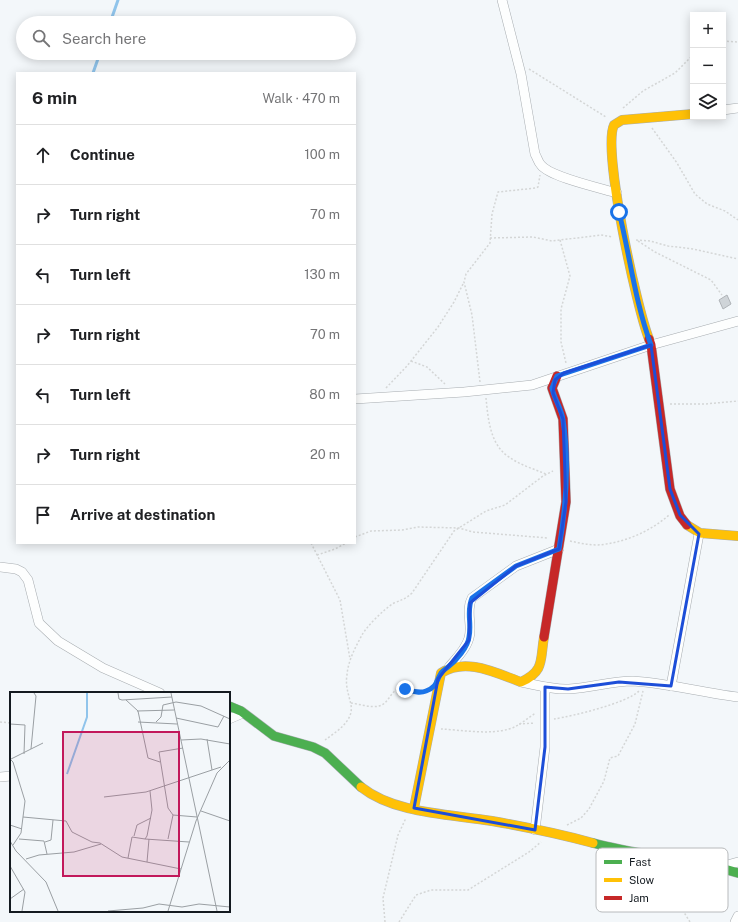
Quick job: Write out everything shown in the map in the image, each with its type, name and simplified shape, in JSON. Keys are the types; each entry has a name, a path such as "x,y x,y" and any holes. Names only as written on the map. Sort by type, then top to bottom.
{"street":[{"path":"502,0 518,61 535,154 541,165 549,172 562,177 617,193"},
{"path":"726,110 738,108"},
{"path":"690,114 623,120 615,124 612,133 611,146 617,193 637,302 651,345 670,488 676,508 684,521 699,534 738,536"},
{"path":"356,399 532,385 567,371 626,355 651,345 738,321"},
{"path":"521,682 534,676 538,668 561,539 566,502 566,466 563,419 552,388 557,376"},
{"path":"671,686 699,534"},
{"path":"414,808 438,682 441,673 449,667 469,640 469,610 472,598 516,566 559,549"},
{"path":"0,567 19,569 24,573 28,580 39,623 45,631 58,641 103,668 158,692"},
{"path":"449,667 465,666 480,668 521,682 545,687 568,689 612,682 633,681 738,697"},
{"path":"535,830 545,747 545,687"},
{"path":"230,706 243,713 263,730 274,736 315,748 332,758 373,797 414,808 509,824 611,848"},
{"path":"230,719 243,713"},
{"path":"0,777 10,776"},
{"path":"728,865 738,862"},
{"path":"728,870 738,873"},
{"path":"735,922 738,916"}],"path":[{"path":"726,41 738,42"},
{"path":"620,111 642,91 675,73 690,58"},
{"path":"518,61 532,72 605,116 615,124"},
{"path":"644,117 677,163 695,194 707,204 725,211 738,220"},
{"path":"379,398 389,384 411,361 438,327 454,302 464,282 466,274 486,250 490,238 492,214 498,192 538,187 541,165"},
{"path":"623,228 655,252 711,280 722,296"},
{"path":"490,238 533,238 548,241 601,235 650,241 668,246 693,249 738,259"},
{"path":"560,240 570,276 561,315 561,342 567,371"},
{"path":"464,282 472,315 490,428 500,449 511,458 546,475"},
{"path":"411,361 427,367 447,385"},
{"path":"659,404 705,404 738,401"},
{"path":"315,748 345,724 351,710 346,676 350,659 368,626 388,607 407,598 412,593 450,536 459,528 486,511 505,505 546,475 566,466"},
{"path":"356,537 371,531 402,530 418,527 459,528 473,532 561,539 598,544 628,538 655,525 676,508"},
{"path":"312,544 340,600 350,659"},
{"path":"317,555 344,544"},
{"path":"350,703 380,706 387,702 396,690 400,688 421,692 427,691 438,682"},
{"path":"519,724 530,724 584,712 625,700 636,695 644,687 635,724 618,756 610,758 604,781 589,809 581,818 565,826 555,835"},
{"path":"430,728 476,731 503,730 519,724 545,708"},
{"path":"0,722 10,723"},
{"path":"385,922 383,898 398,835 407,816 414,808"},
{"path":"399,922 416,895 431,890 468,890 529,852 541,842"},
{"path":"684,912 690,922"}],"highlighted area":[{"path":"651,345 670,489 680,515 699,534 671,686 619,682 568,689 545,687 545,747 535,830 414,808 438,679 469,640 470,603 516,566 559,549 566,502 563,419 553,393 555,380 564,373"}],"building":[{"path":"727,295 731,304 723,309 719,300"}],"waterway":[{"path":"112,16 118,0"},
{"path":"93,72 98,60"}],"traffic: fast":[{"path":"230,706 241,711 274,736 313,747 325,753 361,787"},
{"path":"593,843 616,848"},
{"path":"728,870 738,873"}],"traffic: slow":[{"path":"649,339 629,264 622,230 613,164 612,140 614,125 622,120 690,114"},
{"path":"687,525 700,533 738,536"},
{"path":"414,808 441,673 451,668 471,666 491,671 521,682 529,678 538,669 544,637"},
{"path":"361,787 375,796 406,808 424,812 505,823 593,843"}],"traffic: jam":[{"path":"649,339 670,489 680,516 687,525"},
{"path":"544,637 566,502 563,419 552,388 557,376"}],"route":[{"path":"405,689 421,692 432,688 438,682 441,673 449,667 460,654 470,636 468,617 472,598 516,566 541,554 559,549 566,502 566,482 563,419 552,388 557,376 570,370 626,355 651,345 637,302 619,212"}]}
